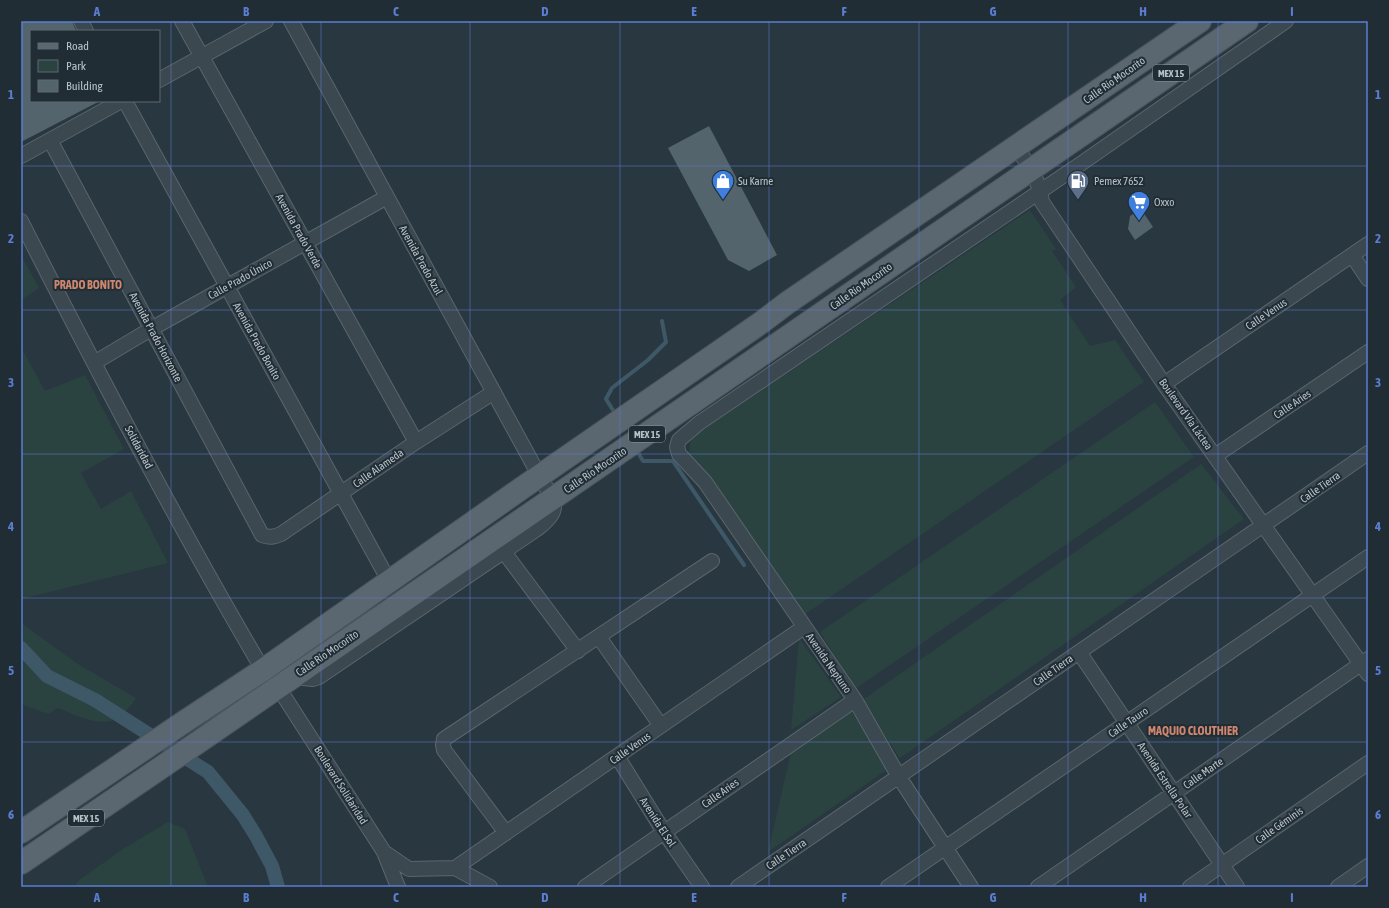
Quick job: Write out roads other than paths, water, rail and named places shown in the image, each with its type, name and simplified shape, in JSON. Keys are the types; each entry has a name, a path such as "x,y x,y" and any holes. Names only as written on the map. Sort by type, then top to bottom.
{"main road":[{"name":"Calle Río Mocorito","path":"21,832 263,670 787,303 1200,21"},
{"name":"Calle Río Mocorito","path":"21,863 1246,21"}],"street":[{"path":"81,21 86,30"},
{"name":"Avenida Prado Verde","path":"182,21 416,442"},
{"path":"160,79 266,21"},
{"name":"Avenida Prado Azul","path":"291,21 552,498"},
{"path":"1041,190 1286,21"},
{"path":"21,156 119,102"},
{"name":"Avenida Prado Bonito","path":"126,102 390,581"},
{"name":"Avenida Prado Horizonte","path":"50,140 262,535"},
{"name":"Boulevard Vía Láctea","path":"1016,147 1031,168 1041,190 1042,202 1164,384 1312,595 1366,666"},
{"name":"Avenida Neptuno","path":"971,887 944,848 899,777 854,700 705,482 679,454 677,447 680,438 699,423 1041,190"},
{"name":"Calle Prado Único","path":"94,363 151,329 387,197"},
{"name":"Solidaridad","path":"21,221 94,363 220,598 263,670"},
{"name":"Calle Venus","path":"1164,384 1368,244"},
{"path":"1352,255 1368,279"},
{"name":"Calle Aries","path":"1215,456 1368,352"},
{"name":"Calle Alameda","path":"262,535 271,537 281,534 342,494 416,442 494,392"},
{"name":"Calle Tierra","path":"738,887 1368,454"},
{"path":"285,682 319,678 504,552 537,529 552,516 554,508 552,498"},
{"path":"504,552 578,651"},
{"name":"Calle Tauro","path":"888,887 1368,557"},
{"path":"506,833 444,750 443,742 446,738 712,561"},
{"name":"Calle Venus","path":"455,868 804,627"},
{"path":"599,637 661,726"},
{"name":"Avenida Estrella Polar","path":"1079,652 1237,887"},
{"name":"Calle Marte","path":"1038,887 1366,666"},
{"name":"Boulevard Solidaridad","path":"285,682 384,852 398,887"},
{"name":"Calle Aries","path":"585,887 854,700"},
{"name":"Avenida El Sol","path":"617,756 664,832 702,887"},
{"name":"Calle Géminis","path":"1190,887 1368,763"},
{"path":"384,852 409,868 455,868 490,887"},
{"path":"1338,887 1368,866"}],"waterway":[{"path":"616,415 606,399 612,388 648,360 666,342 662,321"},
{"path":"636,449 643,461 673,461 744,565"},
{"path":"21,648 47,676 95,700 208,772 243,815 256,836 272,866 278,887"}],"place":[{"name":"Su Karne","path":"723,200"},
{"name":"Pemex 7652","path":"1078,200"},
{"name":"Oxxo","path":"1139,222"}],"district":[{"name":"PRADO BONITO","path":"88,285"},
{"name":"MAQUIO CLOUTHIER","path":"1193,731"}]}
